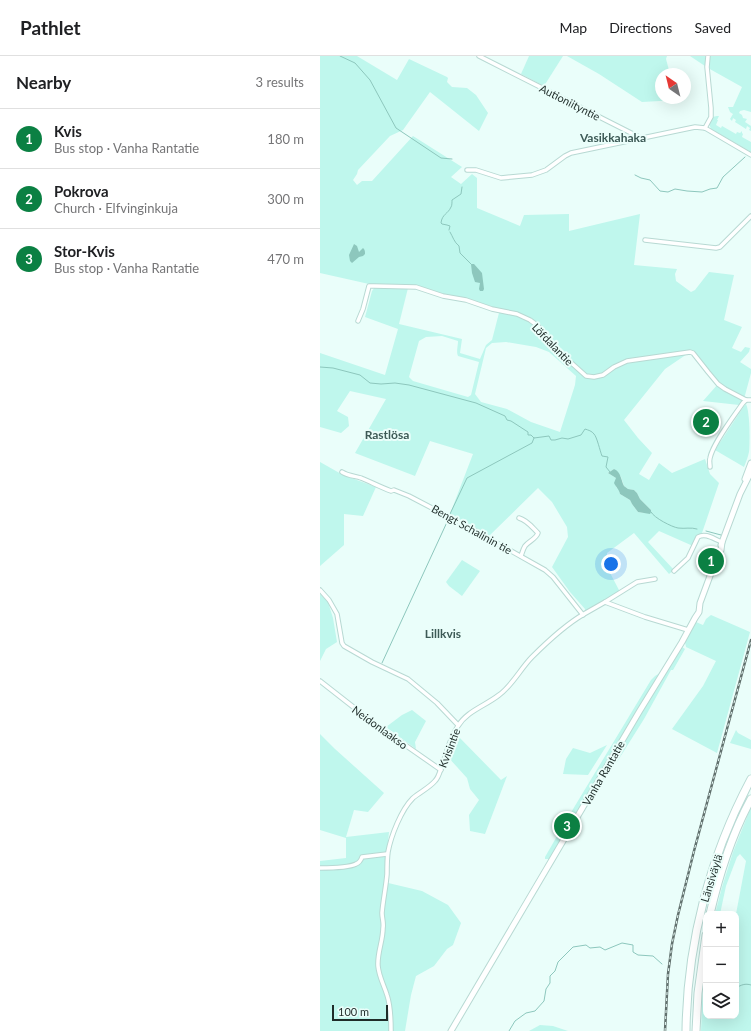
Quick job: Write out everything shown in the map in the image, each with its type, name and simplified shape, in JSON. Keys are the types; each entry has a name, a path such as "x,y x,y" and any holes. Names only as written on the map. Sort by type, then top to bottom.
{"highway":[{"name":"Länsiväylä","path":"686,1031 691,970 702,908 724,835 738,803 751,779"},
{"name":"Länsiväylä","path":"711,911 715,891 725,861 745,809 751,799"},
{"path":"696,1031 698,993 704,947"}],"main road":[{"name":"Vanha Rantatie","path":"743,488 745,475 751,463"},
{"name":"Vanha Rantatie","path":"451,1031 699,612 700,603 717,557 718,549 751,472"}],"street":[{"name":"Autioniityntie","path":"478,56 641,138"},
{"path":"704,128 711,117 707,67 708,56"},
{"path":"467,170 476,170 501,178 532,175 546,170 571,153 695,128 704,128 751,155"},
{"path":"644,240 716,248 722,246 751,216"},
{"name":"Löfdalantie","path":"358,321 369,286 416,287 443,296 466,300 492,309 517,314 530,320 538,326 557,350 586,376 594,377 603,375 614,367 627,362 690,352 693,353 718,384 746,400 751,400"},
{"path":"710,468 710,456 715,446 746,400"},
{"name":"Bengt Schalinin tie","path":"342,472 369,481 391,491 394,490 409,496 521,556 549,573 583,615"},
{"path":"519,518 528,522 538,533 524,548 521,556"},
{"path":"674,571 688,558 698,537 704,535 722,542"},
{"name":"Kvisintie","path":"391,1031 390,1004 380,978 378,969 378,954 384,927 382,915 388,854 390,843 403,812 415,797 434,783 438,777 453,735 458,725 467,716 499,695 524,666 567,626 637,582 655,579"},
{"path":"320,590 329,600 337,614 342,643 344,646 372,662 408,679 437,703 458,725"},
{"path":"605,602 645,617 688,630"},
{"name":"Neidonlaakso","path":"320,681 353,708 441,770"},
{"path":"320,868 347,866 356,864 362,857 388,854"}],"shaded area":[{"path":"320,56 357,56 397,80 409,59 447,77 447,82 452,87 467,88 476,95 488,113 479,131 430,92 403,130 390,136 358,170 353,180 357,185 362,181 372,181 413,136 462,167 451,177 461,184 472,174 477,178 477,208 520,226 524,215 569,214 569,231 640,214 634,265 677,269 675,274 676,281 691,292 695,290 709,272 734,275 724,320 742,327 732,348 741,352 745,347 750,348 749,352 740,362 751,369 744,399 739,405 703,401 718,384 690,352 665,369 624,420 652,453 639,474 649,480 659,463 672,473 705,459 710,474 719,483 702,533 697,536 693,546 659,531 648,542 674,570 669,574 634,533 607,553 607,567 620,592 584,614 585,609 570,592 552,567 568,537 567,527 552,502 538,488 489,536 450,514 473,454 430,441 415,476 355,453 386,399 350,391 337,411 348,417 349,426 341,433 320,427 320,353 385,375 398,329 365,317 372,291 375,287 408,288 399,324 462,339 460,353 480,359 486,345 492,340 500,309 467,299 408,286 369,284 320,273","holes":["442,336 458,341 458,356 479,362 471,395 468,397 413,381 409,377 419,341 426,337","506,342 536,347 549,352 576,376 575,385 560,432 531,422 507,409 481,402 475,394 486,348 492,343","614,469 621,477 624,486 628,489 634,490 640,499 651,510 645,513 638,512 630,500 620,494 619,489 616,487 616,478 608,473"]},
{"path":"529,56 563,56 544,86 521,74"},
{"path":"567,56 667,56 666,59 668,68 655,68 655,101 642,102 599,74"},
{"path":"690,56 751,56 751,112 744,110 740,111 739,113 743,118 747,119 745,122 751,126 751,131 747,126 746,129 735,122 736,120 733,118 732,121 730,119 733,114 730,112 728,107 733,107 742,87"},
{"path":"719,116 716,125 721,128 722,126 736,134 737,132 740,133 742,131 742,137 751,142 751,152 711,129 709,124 712,117"},
{"path":"354,244 357,246 359,252 363,248 365,254 352,263 349,255"},
{"path":"471,264 474,264 482,273 483,291 480,291 479,289 480,283 475,282"},
{"path":"746,404 749,420 750,441 748,458 744,467 715,450"},
{"path":"320,462 343,475 376,487 363,516 344,514 344,545 320,566"},
{"path":"614,469 619,474 624,486 628,489 634,490 640,499 651,510 650,514 638,512 630,500 620,494 614,483 616,478 608,473"},
{"path":"462,560 480,571 462,596 446,582"},
{"path":"320,594 328,602 333,618 337,642 326,649 320,661"},
{"path":"711,615 750,632 717,753 672,729 703,686 716,661 686,647 685,642 695,623 696,622 703,625 706,619"},
{"path":"682,647 685,649 673,670 671,670 644,719 617,762 611,764 680,649"},
{"path":"660,673 579,811 564,831 561,829 651,680"},
{"path":"412,710 426,721 415,742 416,749 386,727 402,715"},
{"path":"736,730 738,733 751,740 751,749 730,743"},
{"path":"320,734 384,793 368,812 354,810 346,837 389,832 384,882 422,891 448,905 461,923 453,945 447,949 434,966 416,976 405,1031 320,1031 320,861 346,858 346,838 320,830"},
{"path":"456,734 501,780 507,776 485,834 470,831 469,815 479,800 470,789 467,778 448,757"},
{"path":"607,745 588,775 563,774 566,759 573,748 590,753"},
{"path":"751,807 751,1031 701,1031 703,982 703,1019 739,1019 739,911 737,911 746,861 740,854 737,857 726,886 721,911 716,911 733,852"},
{"path":"560,831 563,833 560,842 551,858 545,859 545,857"},
{"path":"540,1025 553,1026 568,1031 529,1031"}],"waterway":[{"path":"340,56 355,63 370,80 396,128 441,158 452,159"},
{"path":"635,175 650,180 660,191 668,192 675,189 702,192 717,188 723,177 745,157"},
{"path":"449,230 450,226 441,223 451,206 452,200 461,194 462,187"},
{"path":"450,232 459,246 460,253 471,264"},
{"path":"320,367 333,368 360,375 370,383 395,383 409,385 476,403 505,416 507,420 528,432 528,435 531,435 534,438 549,436 551,440 562,438 568,439 581,435 585,429 589,430 595,436 602,456 608,457 606,467 610,472"},
{"path":"450,514 467,478 532,443 534,438"},
{"path":"651,512 659,519 675,527 697,529"},
{"path":"382,663 448,520"},
{"path":"706,531 721,535"},
{"path":"509,1031 515,1021 526,1013 535,1011 544,1001 546,989 550,983 550,976 555,971 558,962 573,947 586,945 590,948 600,947 605,950 622,943 633,945 633,952 638,955 653,956 662,964"},
{"path":"739,987 747,984 751,985"}],"railway":[{"path":"665,1031 668,974 678,915 751,640"}],"place":[{"name":"Pokrova","path":"706,422"},
{"name":"Kvis","path":"711,561"},
{"name":"Stor-Kvis","path":"567,826"}],"district":[{"name":"Vasikkahaka","path":"613,137"},
{"name":"Rastlösa","path":"387,434"},
{"name":"Lillkvis","path":"443,633"}]}
